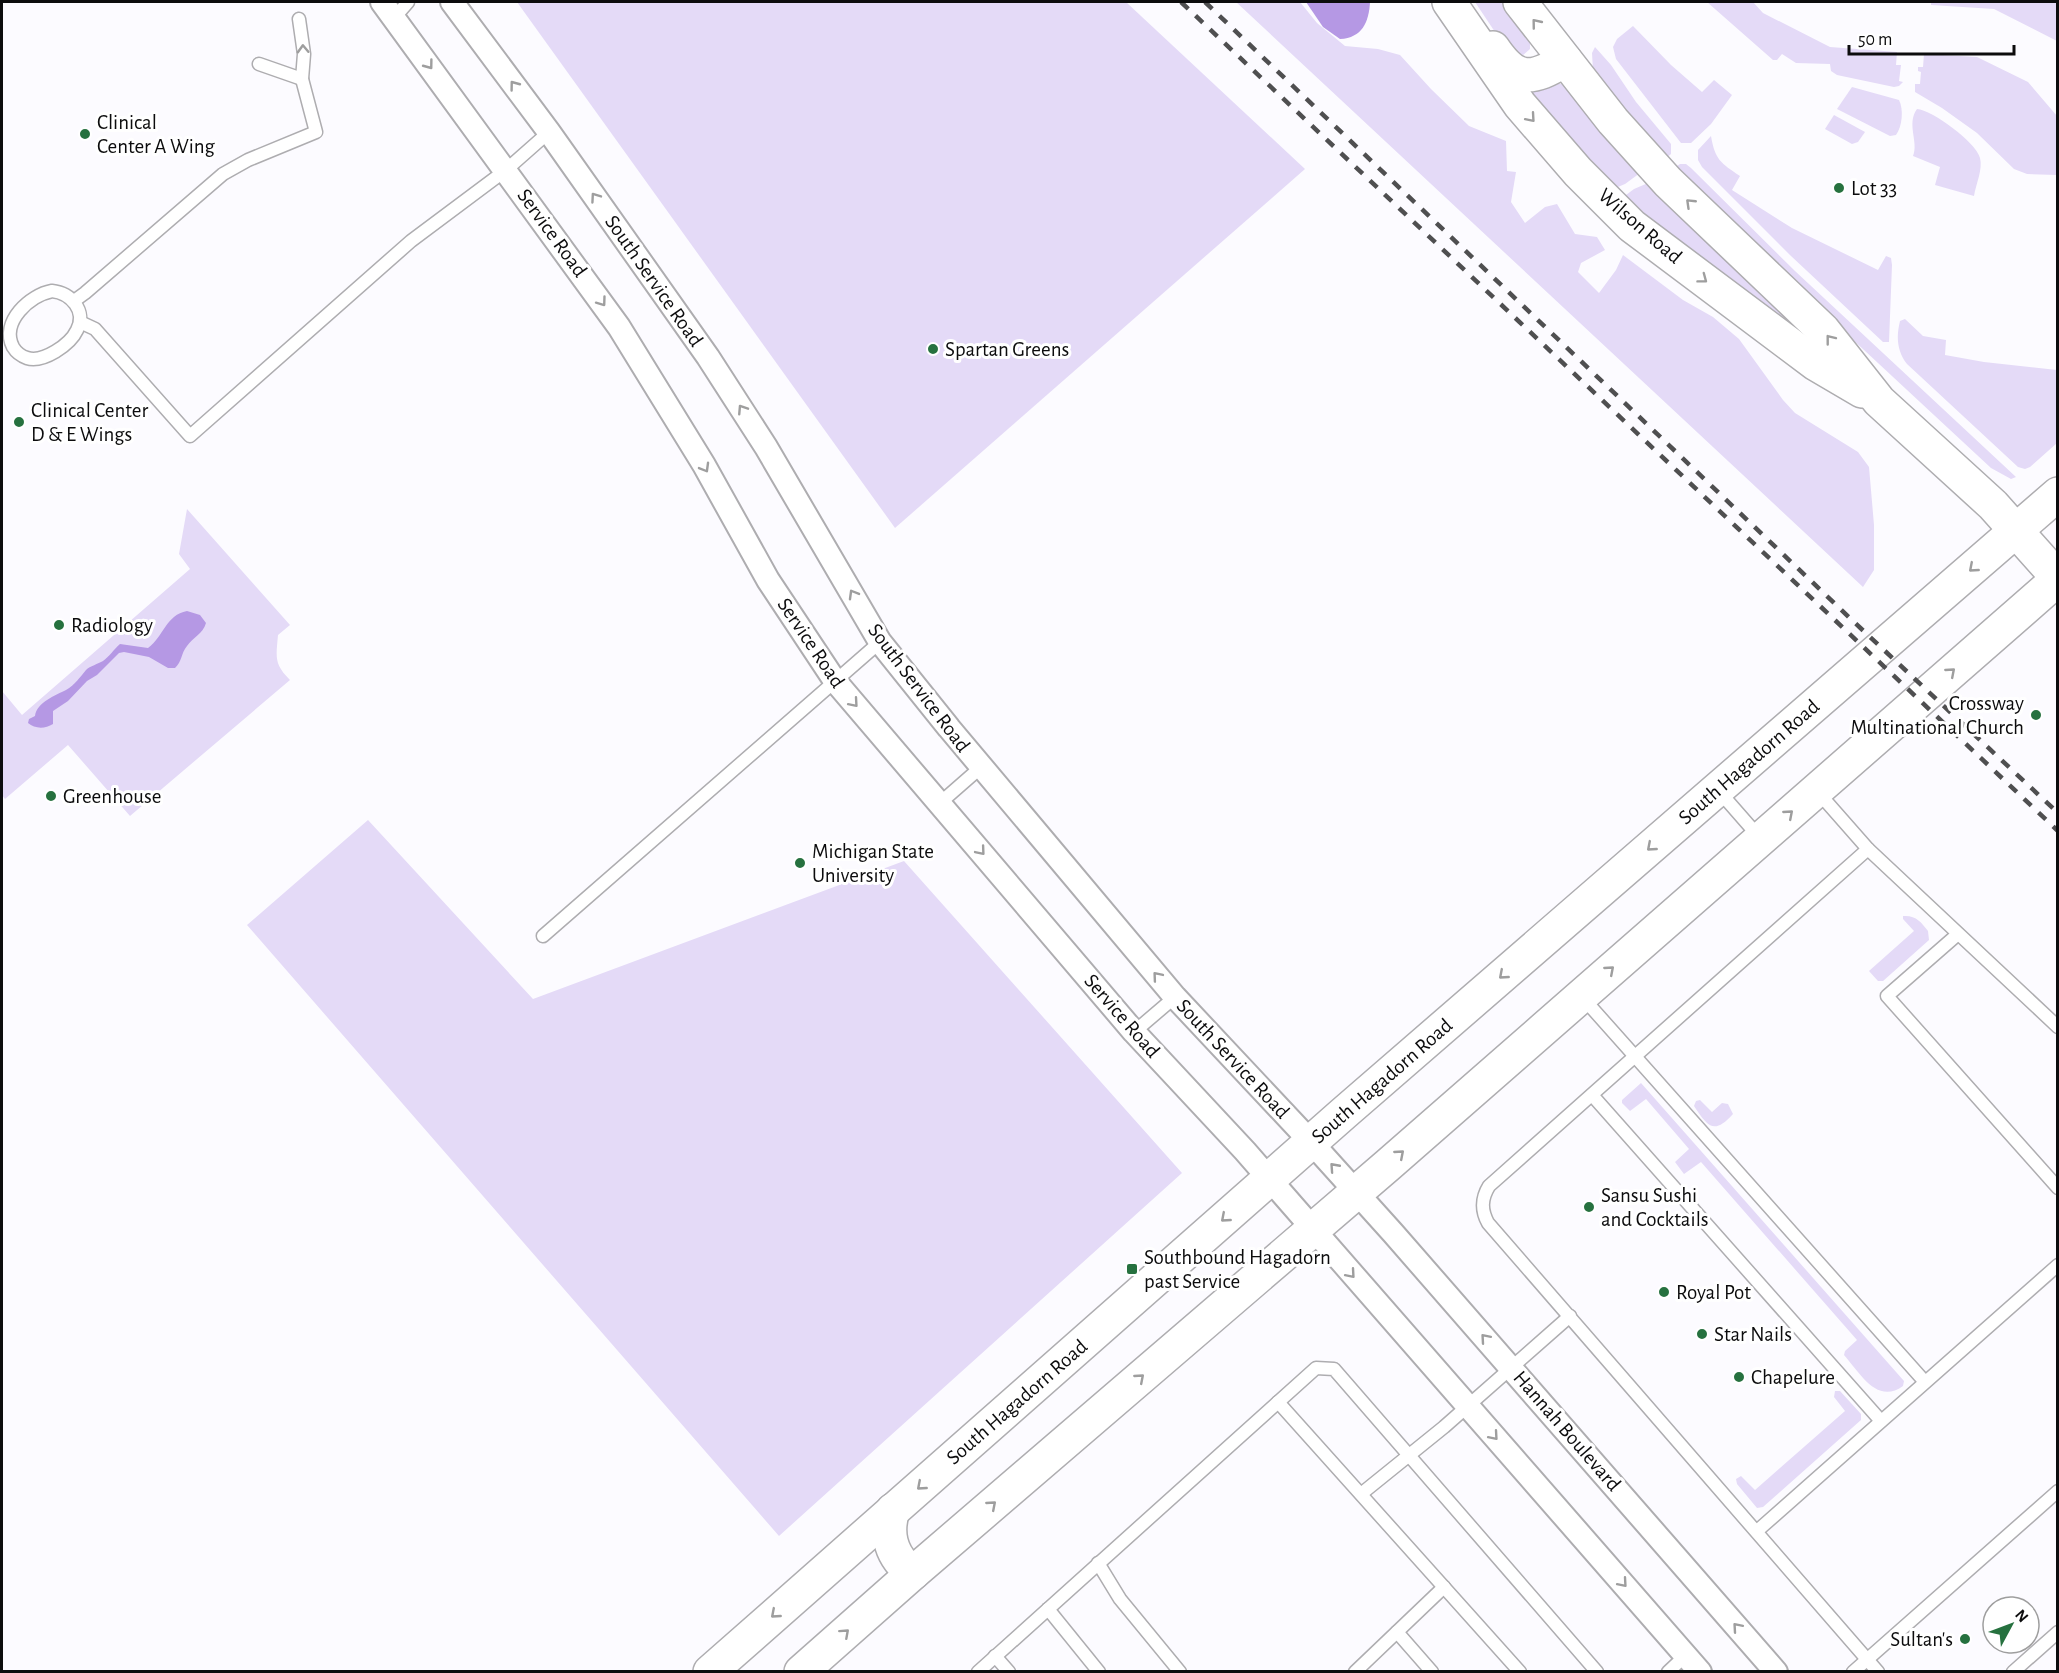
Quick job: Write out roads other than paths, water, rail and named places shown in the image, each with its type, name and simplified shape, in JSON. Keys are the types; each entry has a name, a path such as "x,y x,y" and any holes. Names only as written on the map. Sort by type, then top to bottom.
{"street":[{"path":"452,2 549,132"},
{"name":"Wilson Road","path":"1449,2 1520,105 1578,172 1632,226 1816,364 1879,401"},
{"path":"1461,2 1504,64 1520,75 1537,74 1565,60"},
{"name":"Wilson Road","path":"1520,2 1613,120 1668,182 1823,330 1879,401 1993,505 2058,578"},
{"name":"Service Road","path":"395,7 506,170 620,327 704,465 768,580 835,681 1134,1032 1245,1151 1313,1229"},
{"name":"South Service Road","path":"549,132 715,367 766,447 880,642 980,768 1175,997 1356,1192"},
{"name":"South Hagadorn Road","path":"710,1671 1311,1142 2058,494"},
{"path":"801,1671 1356,1192 2058,578"},
{"name":"Hannah Boulevard","path":"1356,1192 1776,1671"},
{"path":"1313,1229 1693,1663"},
{"path":"893,1510 890,1521 890,1542 899,1560 913,1573"}],"lane":[{"path":"74,301 223,174 248,160 316,132 302,80 304,54 299,19"},
{"path":"259,64 302,80"},
{"path":"80,321 95,329 190,436 411,241 506,170 549,132"},
{"path":"52,291 60,292 74,301 80,314 80,321 72,338 47,357 39,359 22,356 15,350 10,342 9,325 13,317 37,296 52,291"},
{"path":"543,936 880,642"},
{"path":"940,803 980,768"},
{"path":"1718,789 1761,839"},
{"path":"1816,790 1868,849 2058,1026"},
{"path":"1868,849 1489,1186 1483,1199 1484,1216 1488,1223 1878,1671"},
{"path":"1958,933 1887,996 2058,1188"},
{"path":"1581,996 1924,1382"},
{"path":"1134,1032 1175,997"},
{"path":"1592,1095 1881,1421"},
{"path":"1757,1531 2058,1265"},
{"path":"1361,1494 1468,1406 1570,1316"},
{"path":"978,1671 1316,1368 1334,1369 1597,1671"},
{"path":"1278,1402 1520,1671"},
{"path":"1853,1671 2058,1491"},
{"path":"1098,1563 1120,1599 1180,1671"},
{"path":"1355,1671 1444,1587"},
{"path":"1048,1609 1099,1671"},
{"path":"1397,1632 1432,1671"},
{"path":"2013,1671 2058,1632"},
{"path":"995,1656 1009,1671"},
{"path":"1668,1671 1693,1663"}],"railway":[{"path":"1181,2 2058,831"},
{"path":"1205,2 1854,622 2058,813"}],"place":[{"name":"Clinical Center A Wing","path":"85,134"},
{"name":"Lot 33","path":"1839,188"},
{"name":"Spartan Greens","path":"933,349"},
{"name":"Clinical Center D & E Wings","path":"19,422"},
{"name":"Radiology","path":"59,625"},
{"name":"Crossway Multinational Church","path":"2036,715"},
{"name":"Greenhouse","path":"51,796"},
{"name":"Michigan State University","path":"800,863"},
{"name":"Sansu Sushi and Cocktails","path":"1589,1207"},
{"name":"Southbound Hagadorn past Service","path":"1132,1269"},
{"name":"Royal Pot","path":"1664,1292"},
{"name":"Star Nails","path":"1702,1334"},
{"name":"Chapelure","path":"1739,1377"},
{"name":"Sultan's","path":"1965,1639"}]}
